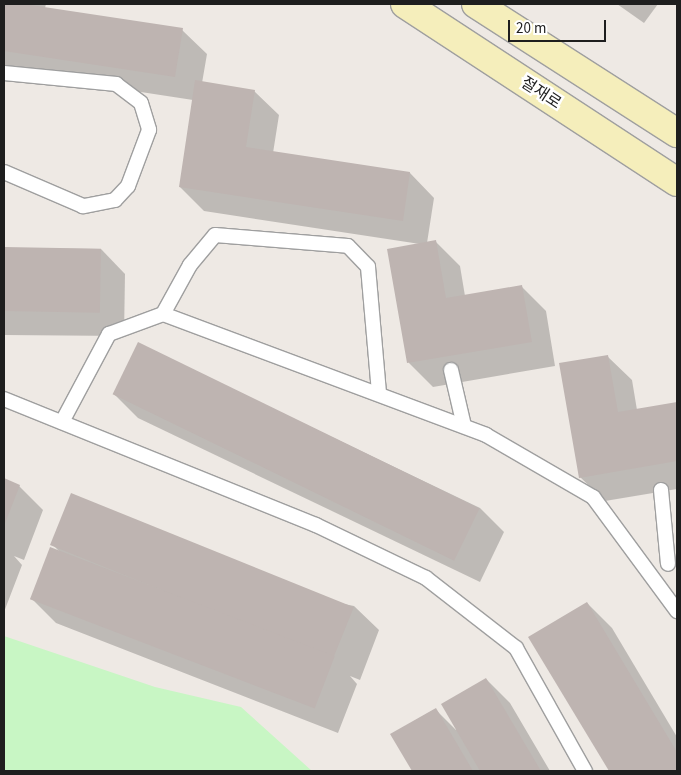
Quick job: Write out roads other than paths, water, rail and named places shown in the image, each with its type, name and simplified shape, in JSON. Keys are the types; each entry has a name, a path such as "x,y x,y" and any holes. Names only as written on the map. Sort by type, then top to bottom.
{"street":[{"name":"절재로","path":"405,4 677,182"},
{"path":"476,4 677,133"}],"lane":[{"path":"4,74 116,84 141,103 149,130 128,186 115,200 83,206 4,172"},
{"path":"164,314 190,265 215,235 348,246 368,268 379,393"},
{"path":"62,422 109,334 164,314 379,393 486,435 593,497 677,611"},
{"path":"450,370 464,426"},
{"path":"4,399 316,525 426,578 516,648 585,771"},
{"path":"645,567 672,563 661,490"}]}
